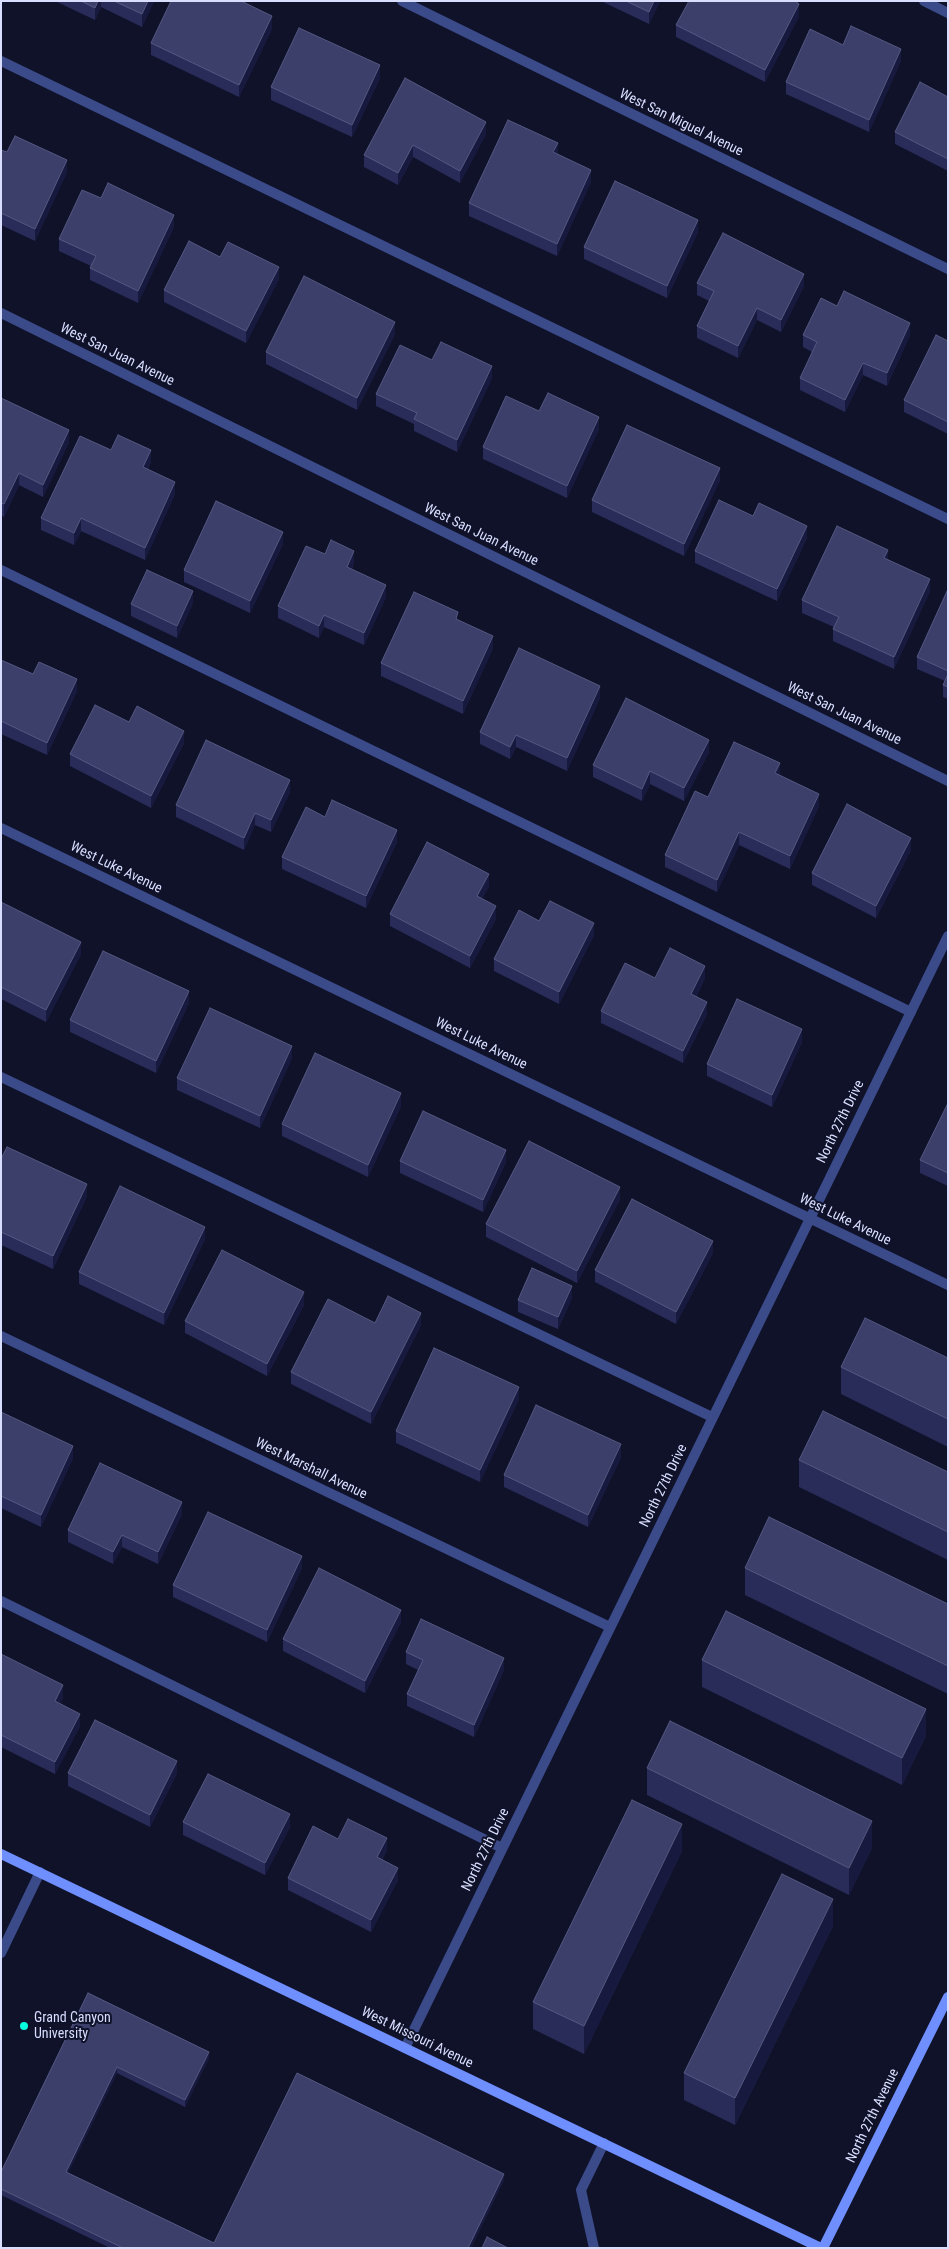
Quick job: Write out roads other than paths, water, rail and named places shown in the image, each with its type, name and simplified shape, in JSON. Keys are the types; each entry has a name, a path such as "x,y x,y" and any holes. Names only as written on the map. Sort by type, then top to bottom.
{"street":[{"name":"West San Miguel Avenue","path":"402,1 948,269"},
{"path":"924,1 948,13"},
{"path":"1,61 948,519"},
{"name":"West San Juan Avenue","path":"1,313 948,781"},
{"path":"1,570 910,1012"},
{"name":"West Luke Avenue","path":"1,828 948,1285"},
{"name":"North 27th Drive","path":"405,2048 809,1217 948,936"},
{"path":"1,1077 712,1417"},
{"name":"West Marshall Avenue","path":"1,1336 610,1627"},
{"path":"1,1601 502,1848"},
{"name":"West Missouri Avenue","path":"1,1854 822,2248"},
{"path":"1,1953 40,1872"},
{"name":"North 27th Avenue","path":"822,2248 948,1997"},
{"path":"594,2248 581,2190 604,2143"}],"place":[{"name":"Grand Canyon University","path":"24,2026"}]}
